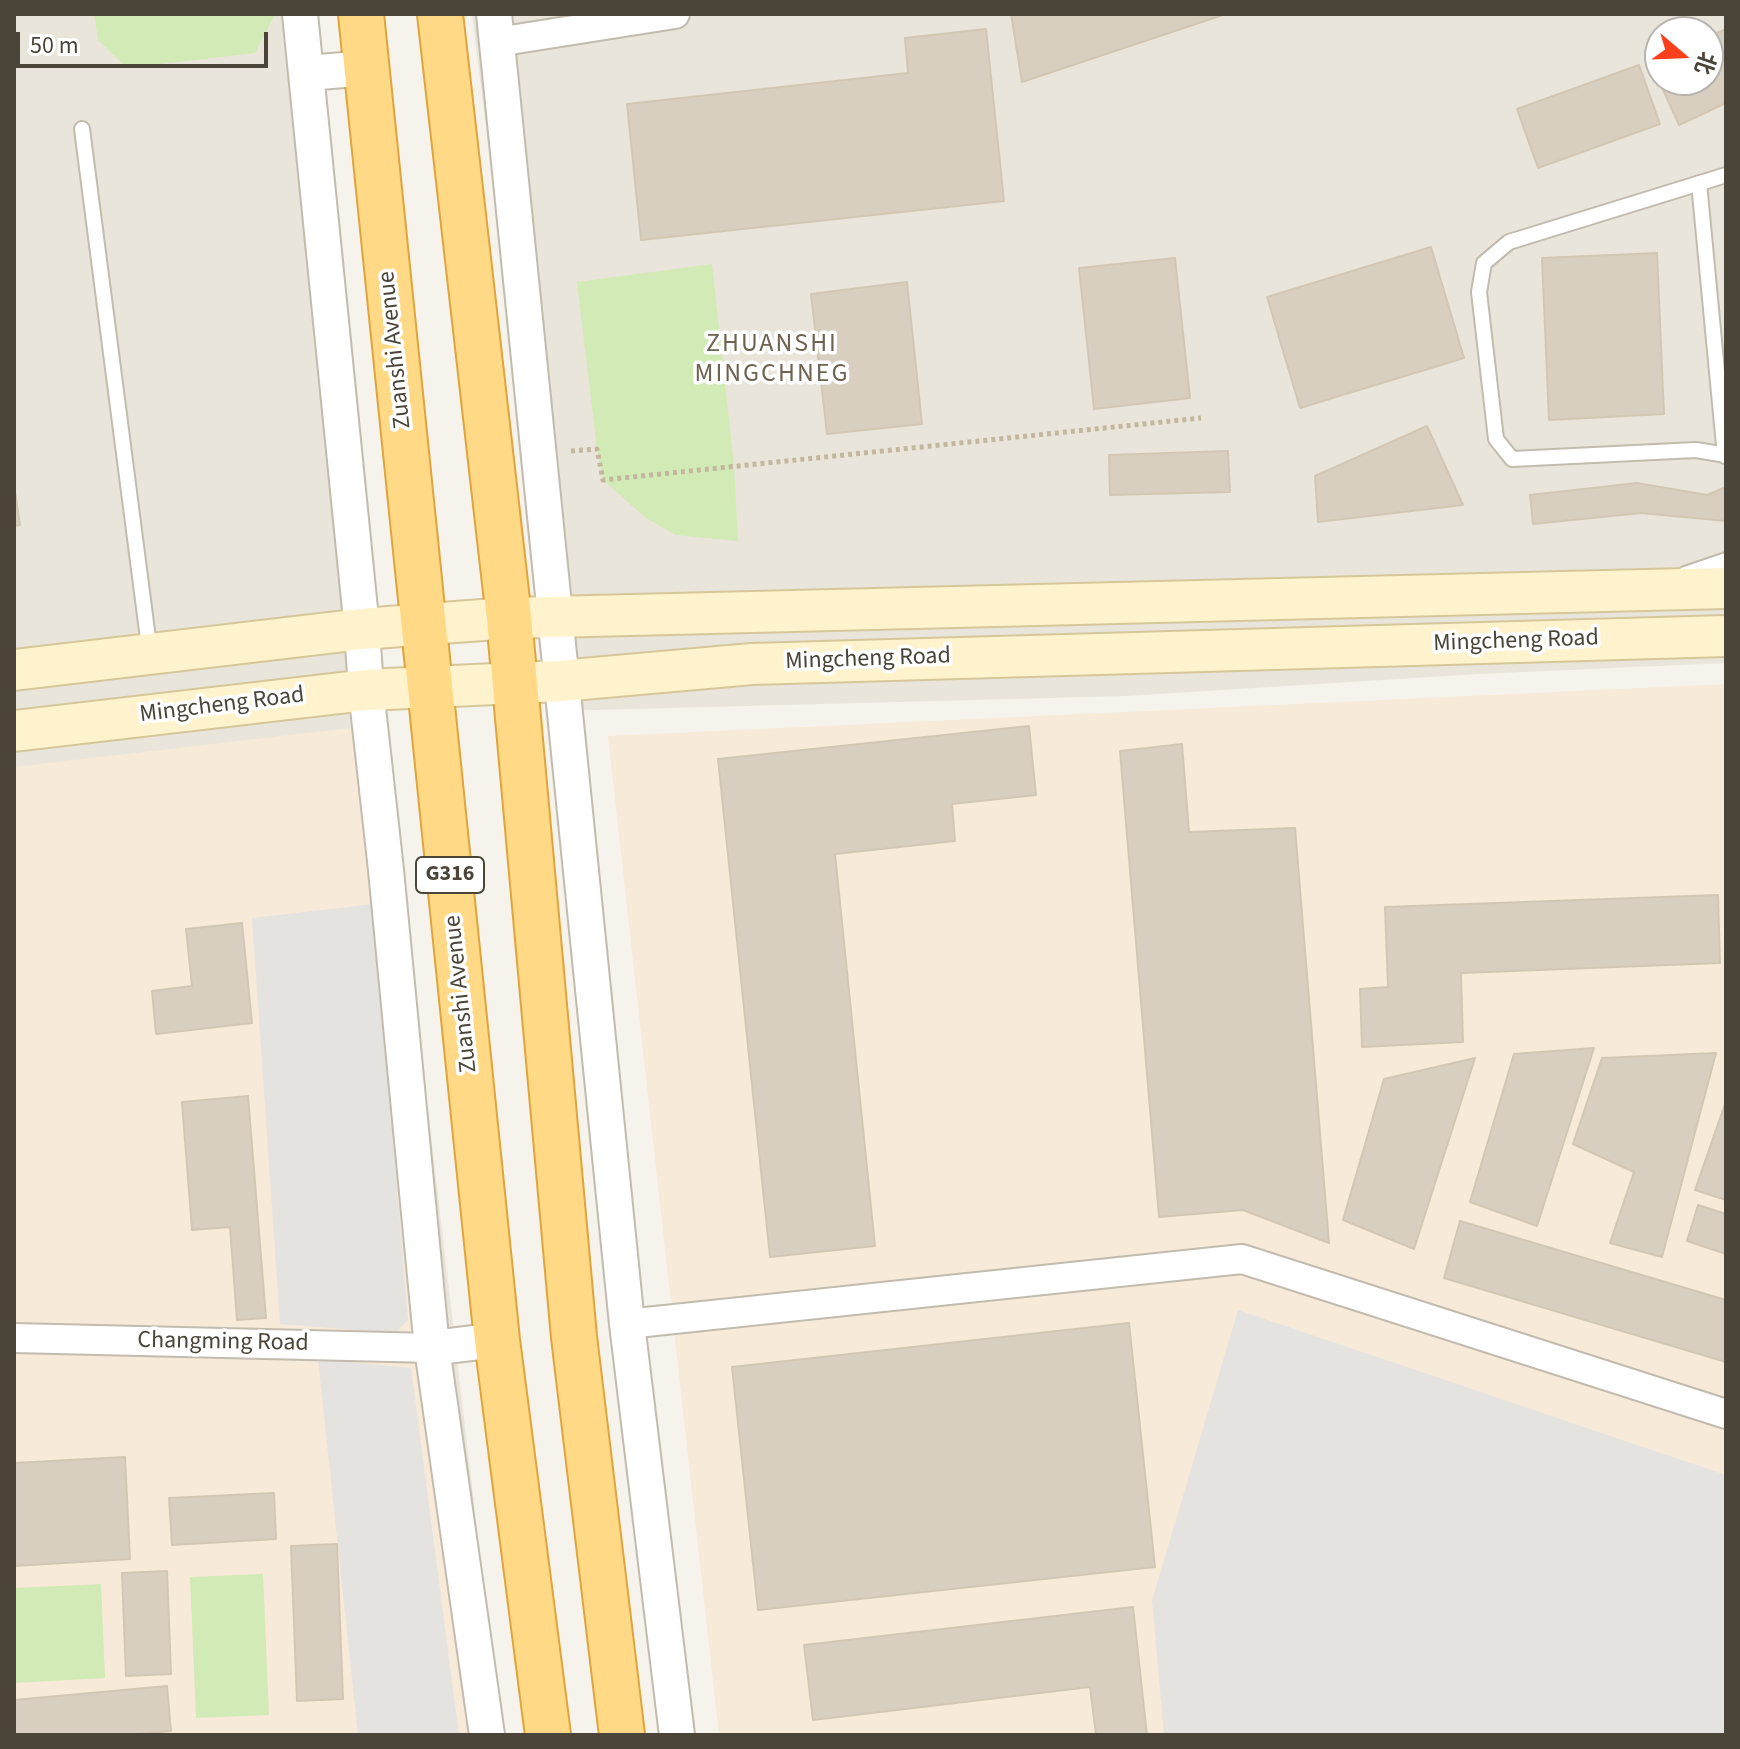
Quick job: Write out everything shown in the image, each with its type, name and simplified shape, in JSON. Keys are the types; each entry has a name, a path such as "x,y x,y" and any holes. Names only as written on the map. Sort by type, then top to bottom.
{"highway":[{"name":"Zuanshi Avenue","path":"361,14 497,1340 548,1735"},
{"path":"442,31 509,618 574,1337 622,1735"}],"main road":[{"name":"Mingcheng Road","path":"14,670 362,629 509,618 1726,588"},
{"name":"Mingcheng Road","path":"14,731 366,690 560,681 752,664 1726,636"}],"street":[{"path":"300,14 432,1348 487,1735"},
{"path":"442,31 675,14"},
{"path":"496,28 627,1324 677,1735"},
{"path":"307,73 368,68"},
{"path":"574,1337 627,1324 1242,1259 1726,1414"},
{"name":"Changming Road","path":"14,1338 432,1348"},
{"path":"432,1348 497,1340"}],"lane":[{"path":"82,129 151,654"},
{"path":"1699,183 1725,455 1696,450 1512,459 1496,439 1479,292 1484,263 1509,242 1699,183 1726,175"},
{"path":"1637,591 1726,560"}],"path":[{"path":"539,455 597,449 603,480 1201,418"}],"shaded area":[{"path":"14,14 300,14 501,1735 14,1735"},
{"path":"472,14 1726,14 1726,663 1479,674 1127,696 557,711"},
{"path":"1726,684 1726,1735 719,1735 608,736"},
{"path":"351,728 470,1735 14,1735 14,767"},
{"path":"374,904 408,1320 395,1333 280,1324 252,918"},
{"path":"1238,1310 1726,1475 1726,1735 1164,1735 1152,1601"},
{"path":"318,1359 411,1368 459,1735 358,1735"}],"green space":[{"path":"94,14 274,16 255,53 127,68 98,40"},
{"path":"712,264 734,466 738,541 676,535 646,518 603,480 577,282"},
{"path":"263,1574 269,1715 196,1718 190,1577"},
{"path":"101,1584 105,1678 14,1683 14,1588"}],"building":[{"path":"1011,14 1226,14 1022,82"},
{"path":"986,29 1004,201 641,240 627,104 908,73 905,38"},
{"path":"1724,30 1726,103 1679,125 1666,96 1724,96"},
{"path":"1639,65 1644,79 1644,96 1650,96 1660,124 1538,168 1517,109"},
{"path":"1431,247 1464,358 1300,408 1267,297"},
{"path":"1657,253 1664,414 1549,420 1542,258"},
{"path":"1175,258 1190,398 1094,409 1079,268"},
{"path":"907,282 922,424 827,434 811,294"},
{"path":"1427,426 1463,505 1318,522 1315,476"},
{"path":"1228,451 1230,492 1110,495 1109,455"},
{"path":"1637,483 1707,495 1726,487 1726,521 1641,513 1533,524 1530,495"},
{"path":"14,485 20,525 14,526"},
{"path":"1029,726 1036,795 952,804 955,841 835,854 875,1246 770,1257 718,759"},
{"path":"1182,744 1189,832 1295,828 1329,1243 1243,1210 1159,1217 1120,751"},
{"path":"1718,895 1720,963 1461,973 1463,1042 1362,1047 1360,989 1388,987 1385,907"},
{"path":"242,923 252,1023 156,1034 152,991 192,986 186,929"},
{"path":"1594,1048 1537,1226 1470,1202 1514,1054"},
{"path":"1716,1053 1662,1257 1610,1243 1634,1172 1573,1144 1602,1058"},
{"path":"1475,1058 1414,1249 1343,1220 1384,1079"},
{"path":"248,1096 266,1318 237,1320 230,1227 192,1230 182,1102"},
{"path":"1726,1101 1726,1200 1695,1190"},
{"path":"1698,1205 1726,1214 1726,1254 1687,1241"},
{"path":"1460,1221 1726,1300 1726,1362 1444,1278"},
{"path":"1129,1323 1155,1567 758,1610 732,1367"},
{"path":"125,1457 130,1559 14,1566 14,1463"},
{"path":"274,1493 276,1539 172,1545 169,1498"},
{"path":"337,1544 343,1699 297,1701 291,1546"},
{"path":"167,1571 171,1674 126,1676 122,1573"},
{"path":"1133,1607 1147,1735 1096,1735 1090,1687 813,1720 804,1645"},
{"path":"167,1686 171,1731 125,1735 14,1735 14,1700"}],"district":[{"name":"ZHUANSHI MINGCHNEG","path":"772,360"}]}
